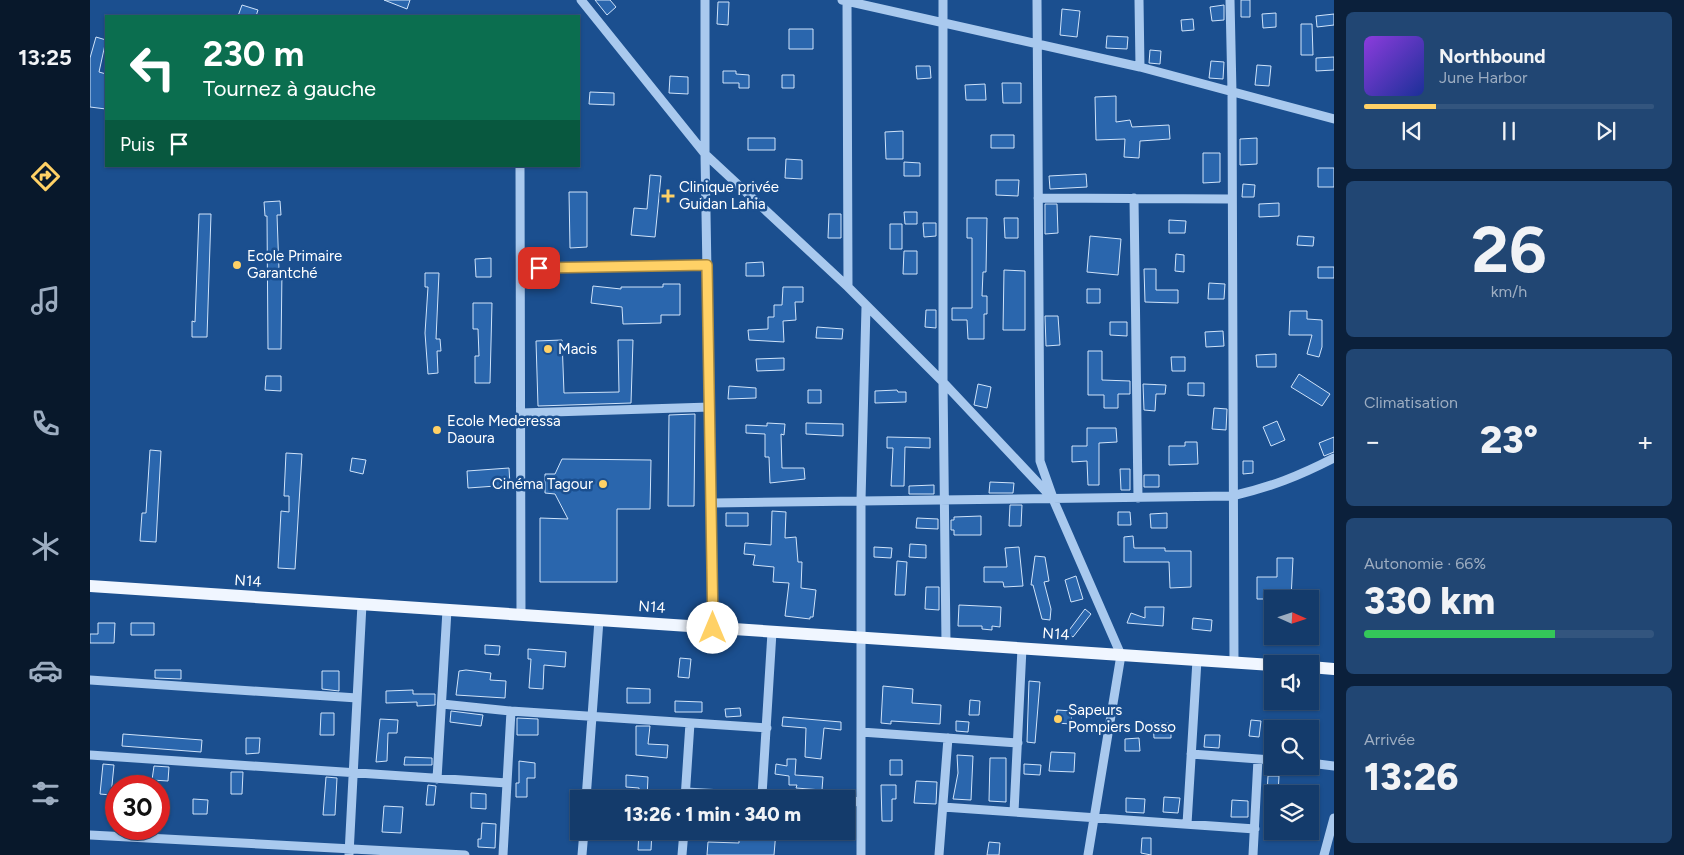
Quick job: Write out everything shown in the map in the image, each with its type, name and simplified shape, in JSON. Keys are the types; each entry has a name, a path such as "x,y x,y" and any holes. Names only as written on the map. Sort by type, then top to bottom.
{"main road":[{"name":"N14","path":"90,586 1264,664"},
{"path":"1319,668 1334,669"}],"street":[{"path":"581,0 704,154 848,287 943,382 1053,499"},
{"path":"705,0 704,154 713,628"},
{"path":"848,287 845,0 1140,67 1334,119"},
{"path":"944,0 943,382 946,643"},
{"path":"1037,0 1040,460 1053,499 1121,655 1088,855"},
{"path":"1140,0 1140,67"},
{"path":"1230,0 1234,662"},
{"path":"520,167 521,615"},
{"path":"1038,198 1231,199"},
{"path":"1134,198 1138,498"},
{"path":"521,268 707,265"},
{"path":"861,855 861,500 866,306"},
{"path":"521,413 710,407"},
{"path":"712,503 1232,496 1267,488 1298,476 1334,458"},
{"path":"349,852 362,604"},
{"path":"437,779 447,610"},
{"path":"587,790 599,620"},
{"path":"762,790 772,632"},
{"path":"1014,812 1022,648"},
{"path":"1187,824 1197,660"},
{"path":"90,680 357,698"},
{"path":"442,704 510,711 767,728"},
{"path":"503,855 510,711"},
{"path":"686,790 690,722"},
{"path":"861,732 1018,743"},
{"path":"939,855 948,738"},
{"path":"1191,754 1264,759"},
{"path":"90,755 507,783"},
{"path":"1253,855 1258,759"},
{"path":"1319,764 1334,766"},
{"path":"855,802 861,802"},
{"path":"942,808 1255,829"},
{"path":"1324,855 1334,818"},
{"path":"90,834 349,852 465,855"},
{"path":"582,855 583,840"},
{"path":"682,855 683,840"}],"building":[{"path":"384,0 410,0 407,9"},
{"path":"595,0 610,0 616,7 607,15"},
{"path":"1241,0 1250,0 1250,17 1241,17"},
{"path":"718,2 729,2 728,25 717,24"},
{"path":"242,5 258,10 256,15 238,15"},
{"path":"1224,5 1224,20 1212,21 1210,7"},
{"path":"1062,9 1080,11 1077,37 1060,35"},
{"path":"1276,13 1276,27 1263,28 1262,14"},
{"path":"1334,14 1334,25 1317,27 1316,16"},
{"path":"1193,19 1194,30 1182,31 1181,20"},
{"path":"1301,24 1312,24 1313,55 1301,55"},
{"path":"789,29 813,29 813,49 789,49"},
{"path":"1107,36 1128,37 1127,49 1106,48"},
{"path":"96,37 105,40 99,72 105,74 105,109 90,107 90,58"},
{"path":"1150,50 1161,51 1160,64 1149,63"},
{"path":"1334,57 1334,70 1316,71 1316,58"},
{"path":"1211,61 1224,62 1223,79 1209,78"},
{"path":"1257,65 1271,66 1269,86 1255,85"},
{"path":"916,66 930,66 931,78 917,79"},
{"path":"723,71 736,71 736,74 749,75 749,88 739,88 739,83 723,83"},
{"path":"782,75 794,75 794,88 782,88"},
{"path":"670,76 688,77 688,94 669,93"},
{"path":"1002,83 1021,83 1021,103 1003,103"},
{"path":"985,84 986,100 966,100 965,85"},
{"path":"590,92 614,93 614,105 589,104"},
{"path":"1116,96 1116,122 1130,120 1132,127 1169,125 1170,139 1140,141 1139,158 1124,157 1125,139 1096,140 1095,97"},
{"path":"903,131 903,159 886,159 885,132"},
{"path":"991,135 1014,135 1014,148 991,148"},
{"path":"748,138 775,138 775,150 748,150"},
{"path":"1257,138 1257,164 1240,165 1240,139"},
{"path":"1203,153 1220,153 1220,182 1203,183"},
{"path":"786,159 802,160 802,179 785,178"},
{"path":"904,162 920,163 920,176 904,176"},
{"path":"1318,168 1334,168 1334,187 1318,187"},
{"path":"1086,174 1087,187 1050,189 1049,176"},
{"path":"650,175 661,176 655,237 631,235 634,208 647,209"},
{"path":"996,180 1019,180 1018,196 996,195"},
{"path":"1243,184 1255,185 1254,197 1242,197"},
{"path":"569,192 587,192 587,247 570,248"},
{"path":"280,201 281,215 277,215 279,270 282,270 281,349 268,349 267,216 265,216 264,202"},
{"path":"1279,203 1279,216 1259,217 1259,204"},
{"path":"1045,204 1057,204 1058,233 1045,234"},
{"path":"904,212 917,212 917,224 905,224"},
{"path":"199,214 211,214 207,337 192,337 192,321 195,322"},
{"path":"829,214 841,214 841,238 828,238"},
{"path":"967,218 987,218 986,272 983,272 982,296 987,296 987,314 984,314 984,339 968,339 967,320 952,320 952,308 972,308 972,238 967,238"},
{"path":"1004,218 1018,218 1018,238 1005,238"},
{"path":"1169,220 1186,221 1185,233 1169,233"},
{"path":"923,223 936,223 936,236 924,237"},
{"path":"890,224 902,224 902,249 890,249"},
{"path":"1090,236 1121,239 1118,275 1087,272"},
{"path":"1298,236 1314,237 1313,246 1297,245"},
{"path":"904,251 917,251 917,274 903,274"},
{"path":"1176,254 1184,255 1184,272 1175,271"},
{"path":"491,258 491,277 476,277 475,259"},
{"path":"763,262 764,276 746,276 746,263"},
{"path":"1318,267 1334,267 1334,278 1318,278"},
{"path":"1144,269 1156,269 1156,290 1178,290 1178,303 1145,302"},
{"path":"1004,270 1025,271 1025,330 1003,330"},
{"path":"425,273 439,273 436,339 440,339 441,351 437,351 438,373 428,374 425,333 428,287 425,287"},
{"path":"1209,283 1225,284 1224,299 1208,299"},
{"path":"663,284 680,284 680,315 661,315 661,323 623,324 622,307 591,303 593,286 621,289 621,287 663,287"},
{"path":"783,287 803,287 803,302 795,302 796,320 783,321 784,342 749,340 748,330 768,329 768,317 774,317 774,305 782,305"},
{"path":"1087,289 1100,289 1100,303 1087,303"},
{"path":"473,303 492,303 490,383 475,383 475,356 479,356 478,329 473,329"},
{"path":"926,310 936,310 936,328 925,327"},
{"path":"1290,311 1307,311 1307,319 1322,320 1322,347 1319,357 1307,354 1312,335 1289,335"},
{"path":"1045,316 1058,316 1060,345 1046,346"},
{"path":"1110,322 1127,322 1127,336 1110,335"},
{"path":"817,327 843,329 842,339 816,338"},
{"path":"1223,331 1224,346 1206,347 1205,332"},
{"path":"562,340 564,393 619,392 618,340 633,340 631,403 538,406 536,341"},
{"path":"1088,351 1102,351 1102,380 1130,381 1130,394 1118,394 1118,408 1104,408 1104,395 1088,395"},
{"path":"1276,354 1276,367 1257,367 1256,355"},
{"path":"1171,357 1185,357 1185,371 1172,371"},
{"path":"784,358 784,370 757,371 756,359"},
{"path":"1299,374 1330,394 1322,406 1291,387"},
{"path":"266,376 281,376 281,391 265,390"},
{"path":"1188,383 1204,383 1204,396 1188,395"},
{"path":"978,384 991,387 987,408 974,405"},
{"path":"1143,384 1166,385 1165,394 1156,394 1155,411 1144,410"},
{"path":"729,386 756,388 756,398 728,399"},
{"path":"808,390 821,390 821,403 808,403"},
{"path":"897,390 898,392 906,392 906,402 875,403 875,391"},
{"path":"1214,408 1227,409 1226,430 1212,429"},
{"path":"695,414 694,506 668,506 669,415"},
{"path":"1277,421 1285,440 1271,446 1263,427"},
{"path":"767,423 785,424 784,435 781,434 782,468 804,468 805,479 770,483 769,457 765,457 765,434 746,433 746,425 767,426"},
{"path":"806,423 843,424 843,436 806,434"},
{"path":"1087,428 1116,428 1117,442 1099,443 1099,485 1088,485 1087,461 1072,462 1072,446 1087,446"},
{"path":"887,437 930,438 930,448 905,447 904,486 891,486 893,448 887,448"},
{"path":"1334,437 1334,452 1324,456 1319,443"},
{"path":"1185,442 1197,442 1198,464 1169,465 1169,446 1185,446"},
{"path":"150,450 161,451 156,542 140,541 142,513 146,513"},
{"path":"286,453 302,454 295,569 278,568 281,511 289,512 289,496 284,496"},
{"path":"352,458 366,460 363,474 350,471"},
{"path":"562,459 651,460 650,509 617,509 617,582 540,582 540,518 568,519 555,494 545,493 545,474 555,474"},
{"path":"1243,461 1253,461 1253,473 1243,474"},
{"path":"509,468 510,485 468,488 467,471"},
{"path":"1120,469 1130,469 1130,490 1121,490"},
{"path":"1144,475 1159,475 1159,487 1144,487"},
{"path":"990,482 1014,483 1013,493 989,493"},
{"path":"934,485 934,494 909,494 909,486"},
{"path":"1010,505 1022,505 1021,526 1009,526"},
{"path":"772,511 786,512 785,538 796,537 798,562 802,562 801,588 816,590 813,617 810,617 810,619 785,616 789,583 773,582 774,567 753,565 755,555 744,554 745,543 771,545"},
{"path":"1118,512 1130,512 1131,525 1118,525"},
{"path":"726,513 748,513 748,526 726,526"},
{"path":"1167,513 1167,528 1151,528 1150,514"},
{"path":"981,516 981,535 954,535 954,530 951,530 951,520 954,520 954,517"},
{"path":"917,518 938,519 938,529 916,528"},
{"path":"1133,536 1134,548 1165,548 1165,551 1191,551 1191,587 1170,588 1169,562 1124,562 1124,537"},
{"path":"910,544 926,545 926,558 909,557"},
{"path":"874,547 892,548 891,558 874,557"},
{"path":"1019,547 1023,586 1004,587 1003,582 984,582 984,567 1007,567 1005,548"},
{"path":"1035,556 1045,557 1049,581 1044,582 1051,609 1050,620 1042,619 1033,585 1031,585"},
{"path":"1277,558 1293,558 1291,590 1264,590 1264,599 1257,599 1257,577 1277,577"},
{"path":"897,561 907,562 905,595 895,595"},
{"path":"1076,576 1083,599 1071,602 1065,580"},
{"path":"926,587 939,587 939,610 925,609"},
{"path":"959,605 1001,607 1000,627 992,626 992,630 982,629 982,626 958,626"},
{"path":"1145,607 1164,607 1163,626 1127,623 1131,613 1145,618"},
{"path":"1085,609 1091,614 1073,637 1067,633"},
{"path":"1193,618 1212,620 1211,631 1192,629"},
{"path":"98,623 115,623 114,643 90,643 90,634 98,634"},
{"path":"131,623 154,623 154,635 131,635"},
{"path":"485,645 500,646 499,655 485,654"},
{"path":"528,649 566,652 565,667 544,665 543,689 529,688 531,659 528,659"},
{"path":"680,658 691,659 689,678 678,677"},
{"path":"155,670 181,670 181,679 155,678"},
{"path":"322,671 339,671 339,691 322,689"},
{"path":"459,671 491,673 490,680 506,681 505,698 456,695"},
{"path":"1029,681 1040,682 1035,743 1027,742"},
{"path":"883,686 913,689 912,703 941,705 940,724 891,721 891,724 881,723"},
{"path":"627,688 650,689 650,703 627,703"},
{"path":"413,690 413,694 435,694 435,705 417,706 417,702 386,703 386,691"},
{"path":"970,700 980,701 979,715 969,715"},
{"path":"675,701 702,702 702,712 675,712"},
{"path":"740,708 741,716 726,717 725,709"},
{"path":"1057,710 1072,711 1071,724 1056,723"},
{"path":"451,711 483,715 481,726 450,722"},
{"path":"321,713 334,713 334,735 320,735"},
{"path":"783,717 841,722 841,730 824,728 821,759 805,757 806,728 782,726"},
{"path":"517,718 538,719 538,735 517,735"},
{"path":"380,719 398,720 397,733 388,733 387,761 376,762"},
{"path":"1251,720 1261,721 1259,737 1249,736"},
{"path":"956,721 969,722 968,732 956,731"},
{"path":"1153,723 1171,723 1171,738 1154,738"},
{"path":"636,726 650,726 648,744 668,745 667,758 636,755"},
{"path":"123,734 202,740 201,752 122,746"},
{"path":"1205,735 1220,735 1219,748 1204,747"},
{"path":"246,738 260,738 259,753 246,754"},
{"path":"1139,738 1140,751 1125,751 1125,739"},
{"path":"1051,752 1075,753 1074,772 1049,771"},
{"path":"957,755 973,756 971,800 953,799 958,773"},
{"path":"405,757 432,758 432,765 404,765"},
{"path":"990,758 1006,758 1006,802 989,801"},
{"path":"787,759 796,759 795,775 823,777 822,790 796,788 797,785 789,785 789,776 775,774 776,764 787,766"},
{"path":"890,760 902,760 902,775 890,775"},
{"path":"519,761 535,763 535,778 527,778 527,797 516,797 516,783 519,783"},
{"path":"103,764 114,765 113,775 105,775 105,794 100,794"},
{"path":"1024,764 1041,765 1040,775 1024,774"},
{"path":"154,766 169,767 168,775 153,775"},
{"path":"231,772 243,772 242,794 231,794"},
{"path":"626,775 648,777 647,790 626,787"},
{"path":"1268,776 1279,776 1278,785 1268,785"},
{"path":"326,777 337,778 335,815 323,815"},
{"path":"916,781 937,782 936,804 914,803"},
{"path":"428,785 436,786 434,805 426,805"},
{"path":"881,785 896,785 896,799 892,799 892,821 882,821"},
{"path":"471,793 486,794 486,809 471,808"},
{"path":"1164,797 1180,798 1178,813 1163,812"},
{"path":"1126,798 1145,799 1144,813 1126,812"},
{"path":"193,799 208,800 207,814 193,814"},
{"path":"1232,800 1248,801 1248,817 1231,817"},
{"path":"384,806 403,807 401,833 382,832"},
{"path":"482,823 496,824 495,848 478,847 478,839 481,839"},
{"path":"1142,838 1151,838 1151,855 1141,853"},
{"path":"639,840 652,840 651,850 638,850"},
{"path":"739,840 775,840 774,855 707,855 708,842 739,843"},
{"path":"989,842 1000,843 999,855 987,855"}],"place":[{"name":"Clinique privée Guidan Lahia","path":"668,196"},
{"name":"Ecole Primaire Garantché","path":"237,265"},
{"name":"Macis","path":"548,349"},
{"name":"Ecole Mederessa Daoura","path":"437,430"},
{"name":"Cinéma Tagour","path":"603,484"},
{"name":"Sapeurs Pompiers Dosso","path":"1058,719"}],"route":[{"path":"539,268 707,265 713,628"}]}
